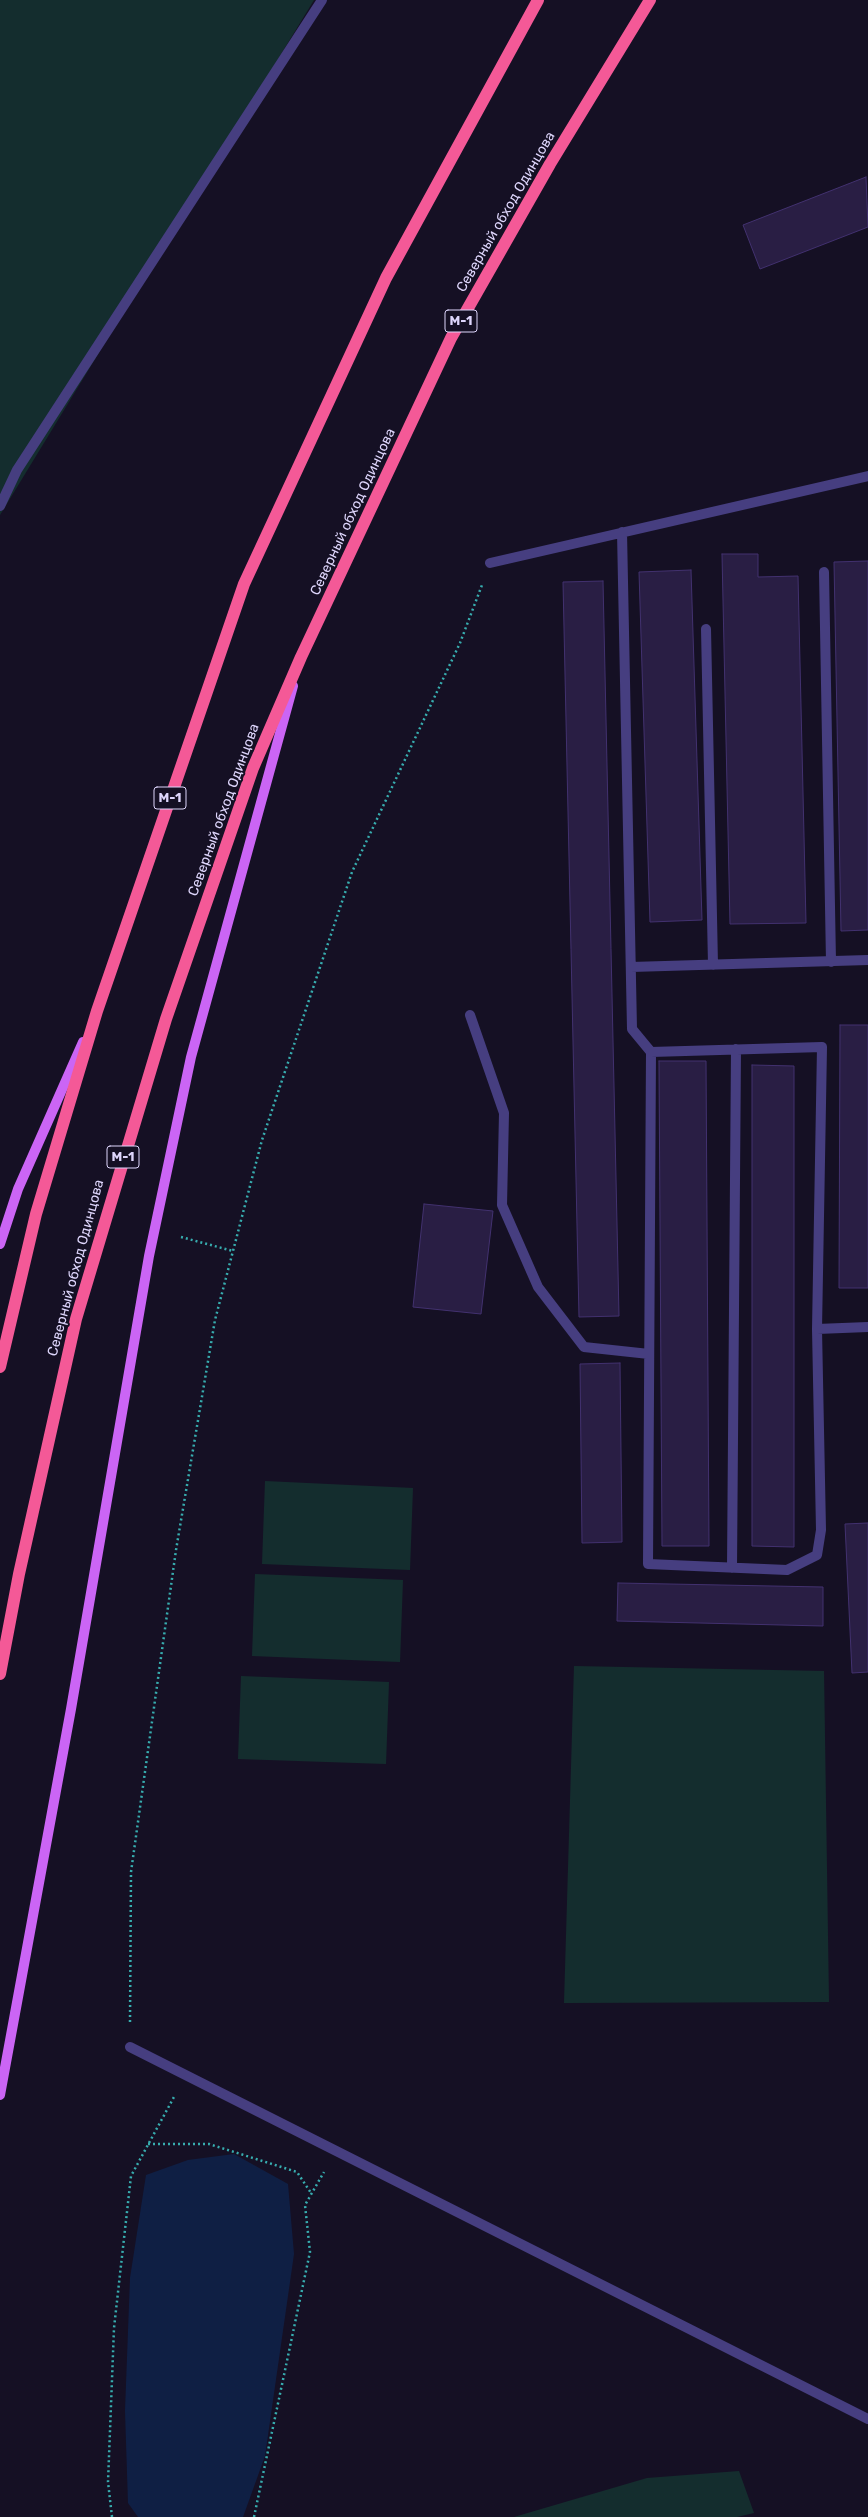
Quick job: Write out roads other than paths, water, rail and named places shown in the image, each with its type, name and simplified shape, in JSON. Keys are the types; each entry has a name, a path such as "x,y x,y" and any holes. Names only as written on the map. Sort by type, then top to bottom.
{"highway":[{"name":"М-1","path":"0,1367 36,1214 97,1011 244,584 386,278 538,0"},
{"name":"Северный обход Одинцова","path":"0,1674 19,1574 76,1319 109,1204 166,1019 253,768 301,658 451,338 550,164 650,0"}],"main road":[{"path":"0,2095 72,1701 149,1256 191,1057 301,658"},
{"path":"0,1244 18,1189 97,1011"}],"lane":[{"path":"0,506 17,470 322,0"},
{"path":"490,563 868,476"},
{"path":"622,532 632,1029 651,1052 648,1564 787,1570 817,1555 821,1530 817,1329 822,1047 651,1052"},
{"path":"824,572 831,962"},
{"path":"706,629 713,965"},
{"path":"630,967 868,960"},
{"path":"470,1015 504,1113 502,1205 538,1287 584,1347 649,1354"},
{"path":"732,1568 736,1049"},
{"path":"817,1329 868,1327"},
{"path":"130,2047 868,2419"}],"water":[{"path":"234,2154 288,2184 294,2254 265,2456 243,2517 138,2517 128,2503 125,2411 130,2278 146,2175 188,2160"}]}
